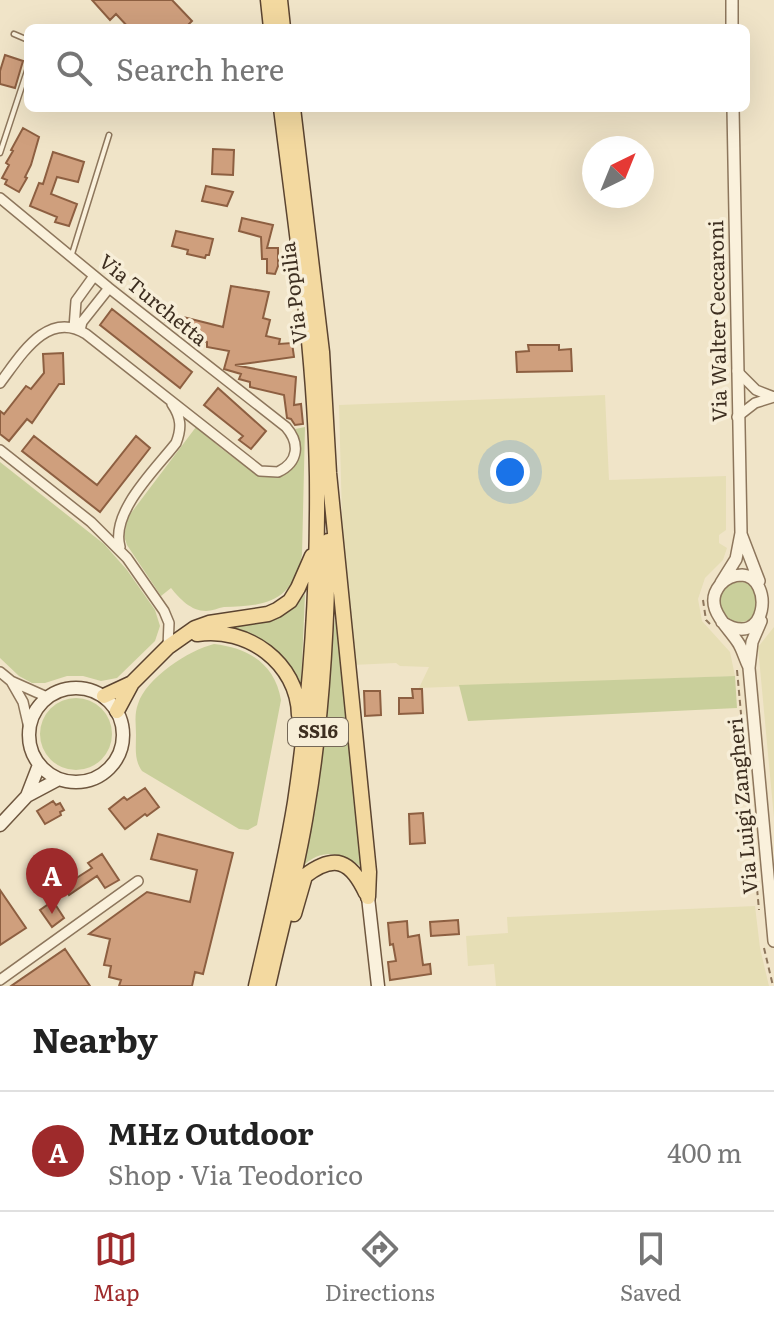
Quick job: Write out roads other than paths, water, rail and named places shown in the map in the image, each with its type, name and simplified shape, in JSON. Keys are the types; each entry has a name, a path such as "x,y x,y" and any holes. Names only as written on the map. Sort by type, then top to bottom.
{"main road":[{"path":"268,0 271,24"},
{"path":"280,0 283,24"},
{"name":"Via Popilia","path":"281,112 323,473"},
{"name":"Via Popilia","path":"293,112 322,352 323,473"},
{"path":"323,473 369,872 368,897 378,986"},
{"name":"SS16","path":"256,986 294,806 305,731 323,473"},
{"name":"SS16","path":"269,986 307,812 318,738 327,607 323,473"},
{"path":"117,711 132,683 168,647 195,628 268,614 290,601 309,566 316,540"},
{"path":"185,636 211,632 250,641 279,663 299,701 294,806"},
{"path":"104,696 132,683"},
{"path":"76,687 91,689 104,696 117,711 122,724 120,753 112,766 88,781 73,782 59,779 39,765 29,741 29,728 32,716 47,697 76,687"},
{"path":"27,796 39,765"},
{"path":"0,825 27,796 59,779"},
{"path":"269,986 285,947 305,876 327,863 348,866 358,876 368,897"}],"street":[{"path":"732,0 732,24"},
{"name":"Via Walter Ceccaroni","path":"722,622 714,607 714,599 736,559 741,533 733,112"},
{"name":"Via Turchetta","path":"0,198 286,427 293,435 296,454 286,468 269,473 260,471 167,398"},
{"path":"77,329 76,301 94,276"},
{"path":"77,329 109,288"},
{"path":"0,383 41,334 60,327 77,329 167,398 177,412 181,431 176,443 125,509 118,527 120,551"},
{"path":"737,371 756,390 774,397"},
{"path":"737,417 755,403 774,397"},
{"path":"0,450 91,522 120,551 164,611 169,623 168,647"},
{"name":"Via Walter Ceccaroni","path":"741,533 768,597 766,614 761,621"},
{"path":"721,583 728,578 744,575 760,582"},
{"path":"722,622 746,629 761,621"},
{"name":"Via Luigi Zangheri","path":"761,621 752,642 749,668 774,941"},
{"name":"Via Luigi Zangheri","path":"722,622 738,643 749,668"},
{"path":"0,672 11,681 47,697"},
{"path":"11,681 23,702 29,728"},
{"path":"0,980 138,881"}],"lane":[{"path":"14,34 24,38"},
{"path":"0,153 24,80"},
{"path":"71,257 109,135"}],"place":[{"name":"MHz Outdoor","path":"52,914"}]}
